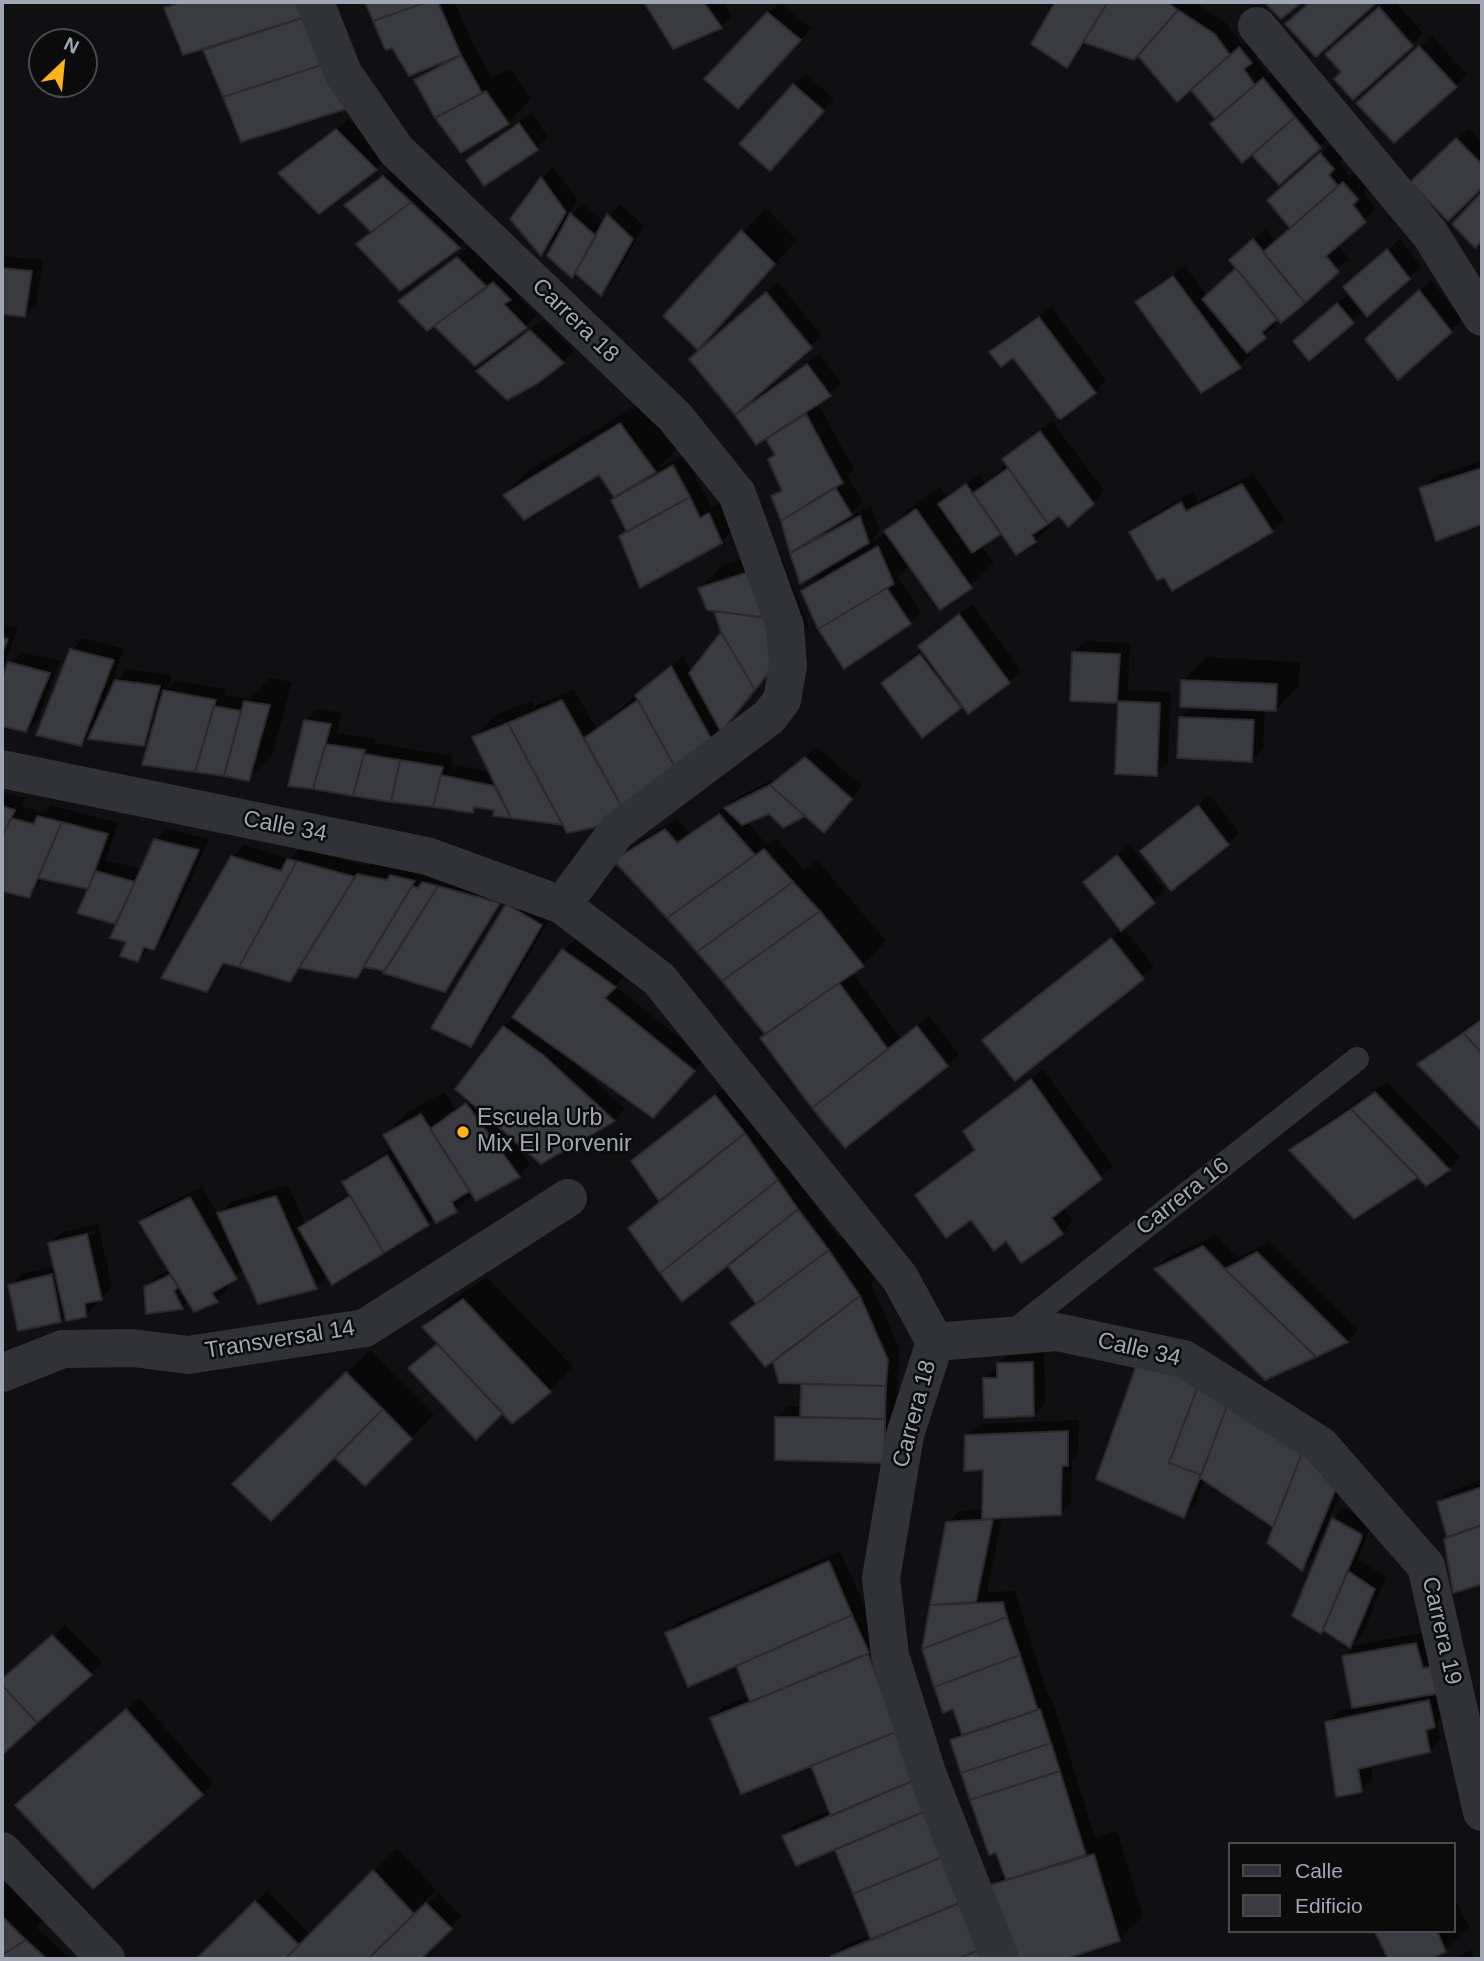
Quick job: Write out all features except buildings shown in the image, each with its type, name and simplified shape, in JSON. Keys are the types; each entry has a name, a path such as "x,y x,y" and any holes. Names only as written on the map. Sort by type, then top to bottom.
{"street":[{"name":"Carrera 18","path":"315,2 343,72 396,150 675,416 737,494 785,626 788,666 782,700 769,717 617,831 562,905 659,979 900,1278 935,1342 905,1435 881,1578 890,1655 927,1773 1000,1959"},
{"path":"1257,26 1430,234 1482,317"},
{"name":"Calle 34","path":"2,769 427,856 562,905"},
{"name":"Transversal 14","path":"2,1373 63,1349 133,1348 188,1355 365,1328 568,1198"},
{"name":"Calle 34","path":"935,1342 1057,1332 1184,1359 1320,1445"},
{"name":"Carrera 19","path":"1320,1445 1426,1566 1482,1812"},
{"path":"2,1851 106,1959"}],"lane":[{"name":"Carrera 16","path":"1009,1335 1357,1059"}],"place":[{"name":"Escuela Urb Mix El Porvenir","path":"463,1132"}]}
